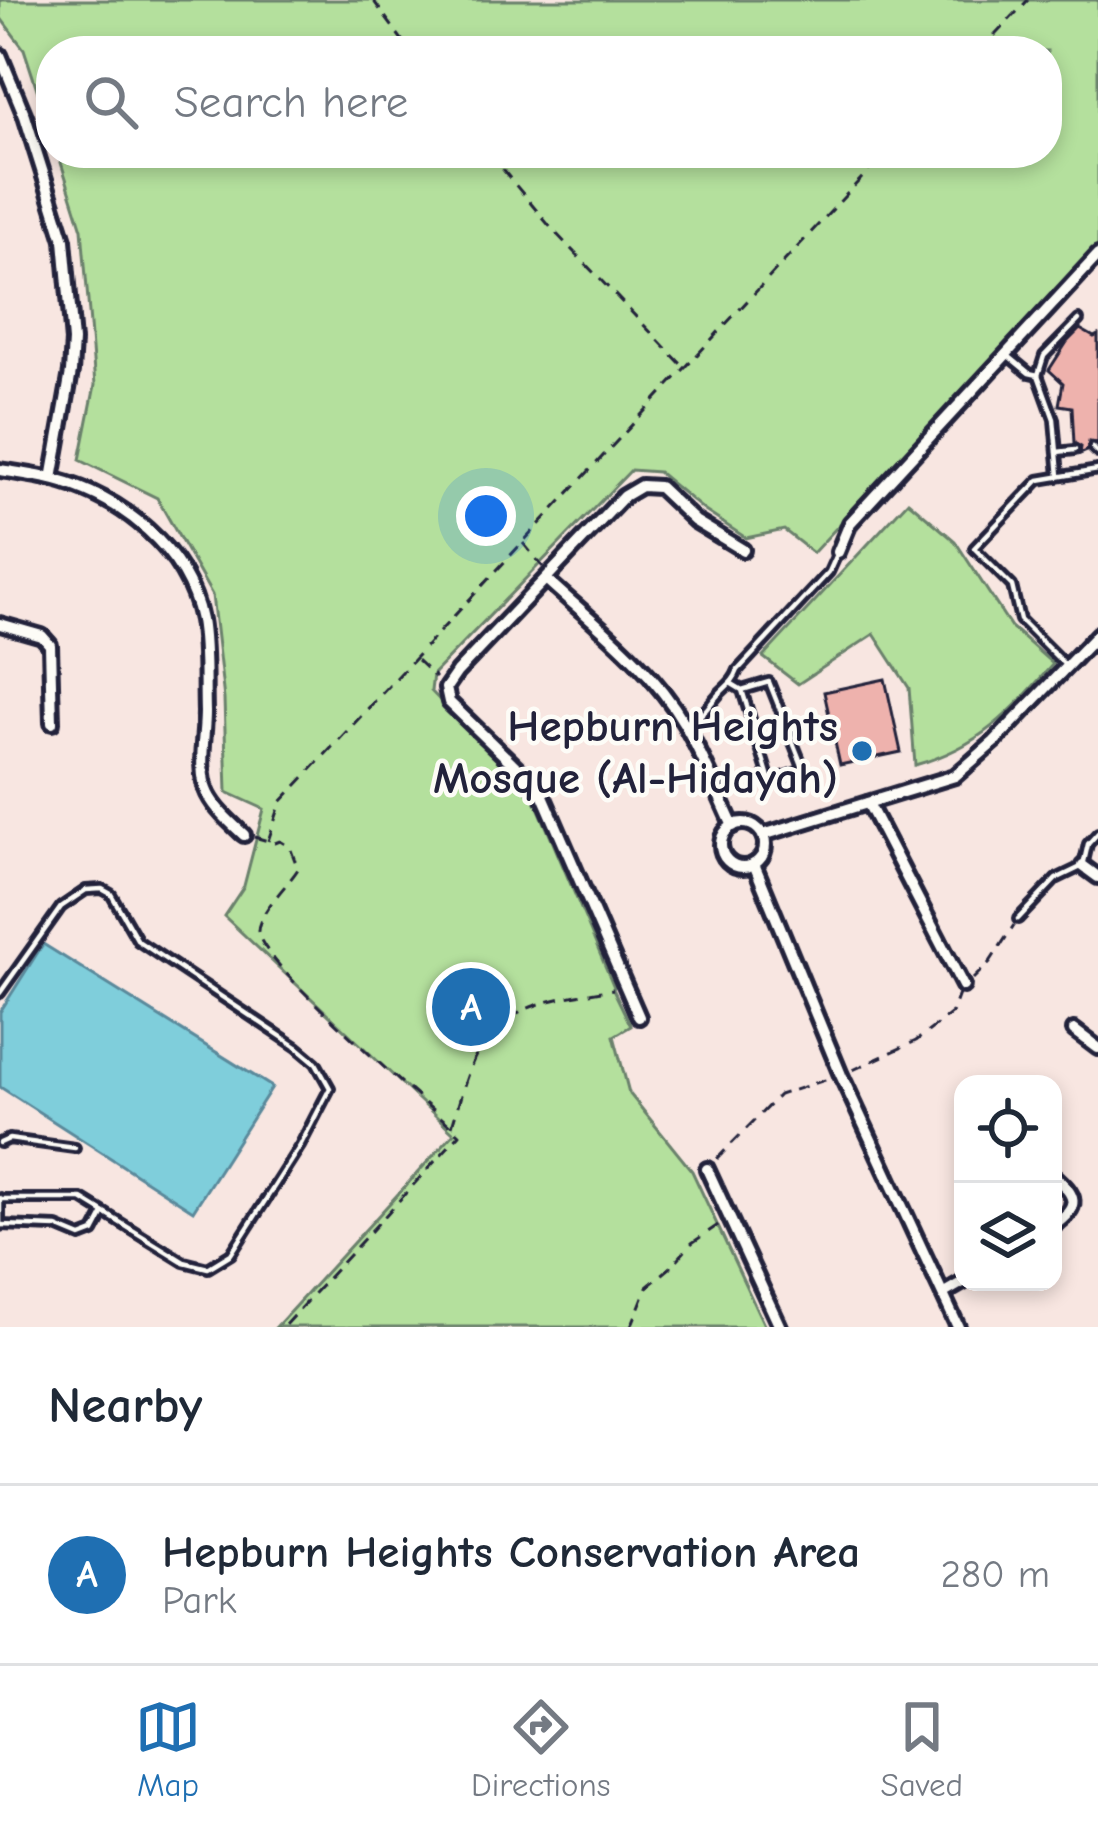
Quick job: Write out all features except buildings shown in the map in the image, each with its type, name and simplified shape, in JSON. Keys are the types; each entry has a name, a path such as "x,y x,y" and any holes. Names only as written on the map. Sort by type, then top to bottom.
{"street":[{"path":"0,55 36,151"},
{"path":"41,168 64,240 73,340 52,478"},
{"path":"838,552 850,523 1098,255"},
{"path":"0,470 52,478 97,496 142,523 161,543 187,583 202,623 204,783 210,799 244,836"},
{"path":"639,1017 541,791 449,702 446,688 624,496 641,486 659,487 695,521 742,550"},
{"path":"547,580 662,692 685,724 733,826"},
{"path":"0,624 42,636 50,645 52,723"},
{"path":"763,836 955,776 1098,634"},
{"path":"868,803 963,986"},
{"path":"748,824 763,836 765,850 754,864 739,867 727,859 723,837 733,826 748,824"},
{"path":"754,864 841,1075 958,1327"},
{"path":"1083,866 1098,878"},
{"path":"1074,1030 1098,1048"},
{"path":"707,1169 780,1327"},
{"path":"1062,1183 1074,1198 1062,1219"},
{"path":"944,1293 954,1287"}],"lane":[{"path":"1059,476 1054,419 1038,375 1044,356 1079,320"},
{"path":"1006,354 1038,375"},
{"path":"1057,452 1075,450"},
{"path":"1067,667 1020,620 1012,586 974,548 1039,480 1098,470"},
{"path":"685,724 707,713 738,670 829,572 838,552"},
{"path":"732,684 742,690 770,782 804,770 769,682 742,690"},
{"path":"1018,919 1056,879 1083,866 1088,844 1098,833"},
{"path":"0,993 61,907 86,890 102,889 111,894 138,941 297,1047 316,1063 330,1088 300,1146 231,1254 208,1268 184,1262 82,1199 0,1198 0,1226 57,1227 81,1238 94,1232 104,1213"},
{"path":"0,1143 9,1139 75,1148"}],"path":[{"path":"373,0 399,36"},
{"path":"994,36 1028,0"},
{"path":"501,168 552,229 685,368"},
{"path":"268,842 281,802 871,168"},
{"path":"523,543 547,580"},
{"path":"416,658 446,688"},
{"path":"244,836 290,847 298,868 261,917 258,934 267,953 318,1006 460,1134 283,1327"},
{"path":"707,1169 779,1095 841,1075 916,1041 952,1013 963,986 990,962 1018,919"},
{"path":"452,1126 477,1052 492,1032 517,1012 549,1000 627,986"},
{"path":"631,1327 647,1287 692,1243 729,1219"}],"green space":[{"path":"0,0 1098,0 1098,245 813,553 784,530 746,538 658,472 631,470 433,674 431,691 535,800 631,1026 614,1036 629,1093 692,1171 765,1327 276,1327 454,1133 224,916 244,886 264,809 227,792 224,699 212,595 157,498 80,460 95,385 82,229 63,168 1062,168 1062,36 36,36 36,86 24,49 0,17"},
{"path":"908,501 955,541 1011,627 1053,664 976,738 915,765 909,688 874,634 798,684 763,657"}],"water":[{"path":"43,944 272,1087 193,1211 0,1087 0,1012"}],"place":[{"name":"Hepburn Heights Mosque (Al-Hidayah)","path":"862,751"},
{"name":"Hepburn Heights Conservation Area","path":"471,1007"}]}
